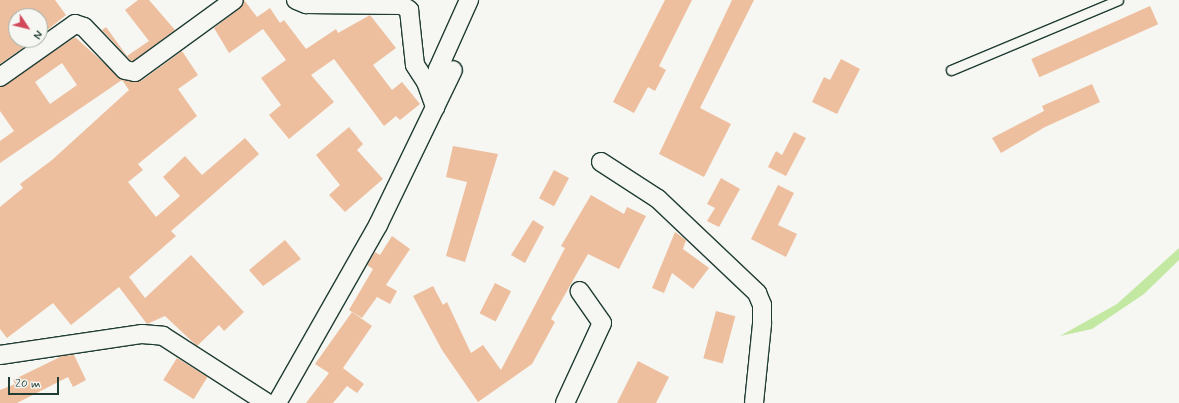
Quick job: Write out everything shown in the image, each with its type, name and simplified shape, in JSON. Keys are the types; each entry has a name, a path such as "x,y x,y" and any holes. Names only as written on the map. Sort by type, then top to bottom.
{"street":[{"path":"0,78 75,24 84,27 126,70 135,72 234,0"},
{"path":"296,0 306,4 402,5 409,10 415,65 426,82 435,107"},
{"path":"435,107 438,70 469,0"},
{"path":"277,403 378,225 453,70"},
{"path":"602,162 658,199 757,293 762,305 762,324 754,403"},
{"path":"565,403 602,323 580,291"},
{"path":"0,356 142,334 164,336 267,403"}],"lane":[{"path":"951,70 1118,0"}],"green space":[{"path":"1179,248 1179,260 1144,294 1092,329 1060,336 1117,304"}],"building":[{"path":"0,0 55,0 66,15 48,30 48,8 8,8 8,48 23,48 0,64"},
{"path":"138,0 149,0 175,30 133,61 130,60 102,30 106,27 127,56 149,41 125,10"},
{"path":"244,0 257,17 270,8 280,23 284,20 306,49 336,29 338,33 370,15 396,48 373,65 392,90 402,82 420,104 400,120 396,116 384,126 334,59 311,75 334,102 289,139 269,115 281,105 261,78 286,60 263,29 229,53 214,28 240,8"},
{"path":"665,0 692,0 659,66 666,70 655,91 648,87 634,113 613,102"},
{"path":"732,0 754,0 700,108 731,124 704,177 659,154"},
{"path":"1150,6 1158,24 1039,77 1031,59"},
{"path":"75,37 123,80 141,81 182,51 198,75 178,89 197,116 138,164 143,170 128,182 156,217 180,196 163,177 185,156 202,175 245,138 259,154 171,231 176,236 129,277 145,298 191,255 244,312 224,331 219,325 197,346 165,316 147,324 119,287 71,325 53,303 7,338 0,329 0,207 23,188 20,184 52,160 129,90 122,80 0,163 0,141 14,131 0,111 0,87","holes":["62,63 77,85 50,104 35,82"]},
{"path":"841,59 860,69 837,114 812,102 824,77 830,80"},
{"path":"1092,84 1100,102 1045,127 1001,153 992,138 1044,111 1042,106"},
{"path":"349,127 363,144 357,150 383,179 345,212 329,195 340,185 316,155"},
{"path":"794,132 806,138 786,176 768,167 776,151 782,155"},
{"path":"453,146 498,154 465,262 446,256 467,182 446,177"},
{"path":"554,170 569,178 554,206 539,198"},
{"path":"721,178 740,189 719,227 707,221 715,208 707,204"},
{"path":"778,185 794,193 778,225 797,234 786,257 751,239"},
{"path":"591,195 624,214 627,207 646,216 619,269 588,254 551,319 555,322 532,364 478,402 442,350 413,296 433,286 443,305 447,302 471,353 483,345 501,370 565,248 561,246"},
{"path":"533,220 544,227 525,263 511,255"},
{"path":"675,232 686,240 683,249 709,268 693,289 672,273 664,293 652,288"},
{"path":"392,236 410,249 386,285 397,291 390,304 377,297 362,318 349,310 373,269 367,265 375,252 380,255"},
{"path":"285,240 301,259 263,286 249,270"},
{"path":"495,283 511,291 496,321 480,313"},
{"path":"716,311 735,316 723,364 703,358"},
{"path":"352,312 372,326 343,368 364,384 357,393 347,386 333,403 306,403 329,373 315,364"},
{"path":"74,355 86,380 73,387 68,377 17,403 0,403 0,390 15,384 13,380 62,356"},
{"path":"177,358 208,377 194,399 163,380"},
{"path":"638,361 669,377 656,403 617,403"}]}
